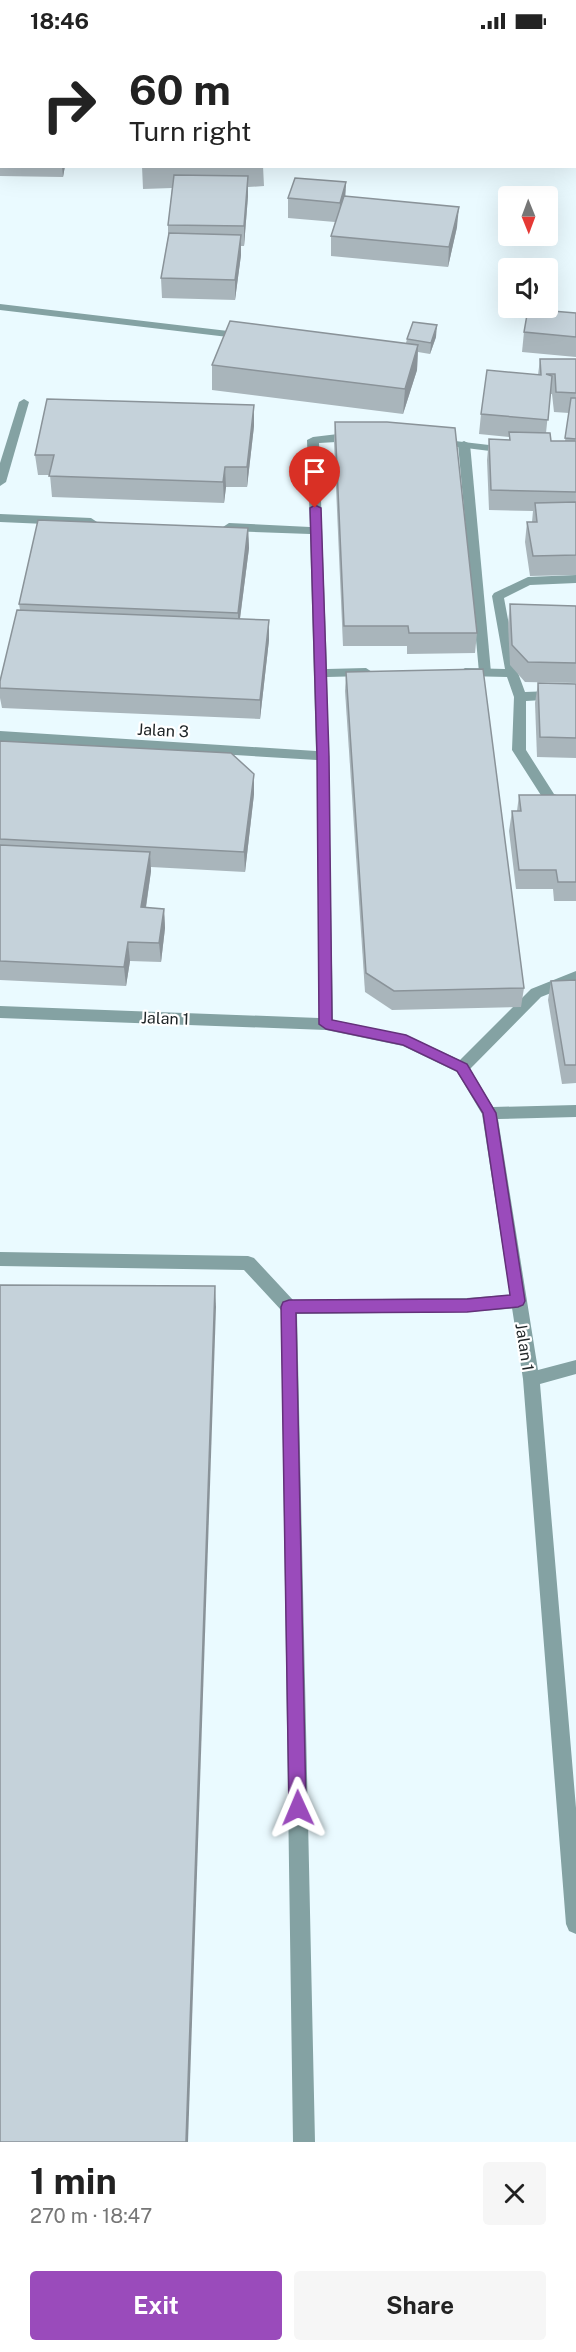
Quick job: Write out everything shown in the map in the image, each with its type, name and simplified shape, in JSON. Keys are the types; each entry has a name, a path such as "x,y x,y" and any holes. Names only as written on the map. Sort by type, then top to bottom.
{"street":[{"path":"0,307 257,338"},
{"path":"0,482 24,402"},
{"path":"326,1024 323,756 314,440 338,437 361,438"},
{"path":"430,442 521,452"},
{"path":"464,444 484,672"},
{"path":"0,518 105,522"},
{"path":"211,527 316,531"},
{"path":"576,579 528,581 498,596 512,672 520,697 519,750 549,797 576,807"},
{"path":"321,673 379,672"},
{"path":"449,672 512,672"},
{"path":"520,697 576,694"},
{"name":"Jalan 3","path":"0,736 323,756"},
{"path":"462,1068 536,993 576,977"},
{"name":"Jalan 1","path":"0,1012 326,1024 406,1041 462,1068 489,1113 531,1379 569,1762 576,1924"},
{"path":"489,1113 576,1111"},
{"path":"0,1259 248,1263 289,1307 304,2142"},
{"path":"289,1307 467,1305 518,1301"},
{"path":"531,1379 576,1367"}],"building":[{"path":"174,175 248,176 244,226 168,225"},
{"path":"295,178 346,182 340,203 288,198"},
{"path":"344,196 459,207 449,247 331,236"},
{"path":"169,233 241,235 235,280 161,278"},
{"path":"558,312 576,313 576,337 524,332 526,318 558,318"},
{"path":"230,321 418,345 405,389 212,365"},
{"path":"413,322 437,325 431,343 407,339"},
{"path":"540,359 576,359 576,393 556,392 555,374 546,374 552,376 548,420 481,414 487,370 541,375"},
{"path":"571,398 576,398 576,439 565,438"},
{"path":"47,399 254,405 247,467 225,467 223,482 49,476 54,455 35,455"},
{"path":"335,422 387,422 455,428 477,633 409,633 408,626 344,626"},
{"path":"509,432 550,433 551,441 576,441 576,492 491,490 489,439 510,440"},
{"path":"576,502 576,555 533,556 527,522 537,522 535,503"},
{"path":"38,520 248,528 238,613 19,604"},
{"path":"510,604 576,606 576,663 528,662 512,645"},
{"path":"17,610 269,620 260,700 0,688"},
{"path":"483,669 524,988 394,991 366,973 346,672"},
{"path":"538,683 576,684 576,738 540,737"},
{"path":"0,741 231,753 254,774 244,852 0,839"},
{"path":"519,795 576,795 576,882 558,882 556,870 519,870 512,811 521,811"},
{"path":"0,845 150,852 141,907 164,909 159,943 128,942 124,967 0,961"},
{"path":"576,980 576,1065 565,1065 551,981"},
{"path":"0,1285 215,1286 186,2142 0,2142"}],"route":[{"path":"298,1808 289,1307 467,1305 518,1301 489,1113 462,1068 406,1041 326,1024 323,756 315,508"}]}
